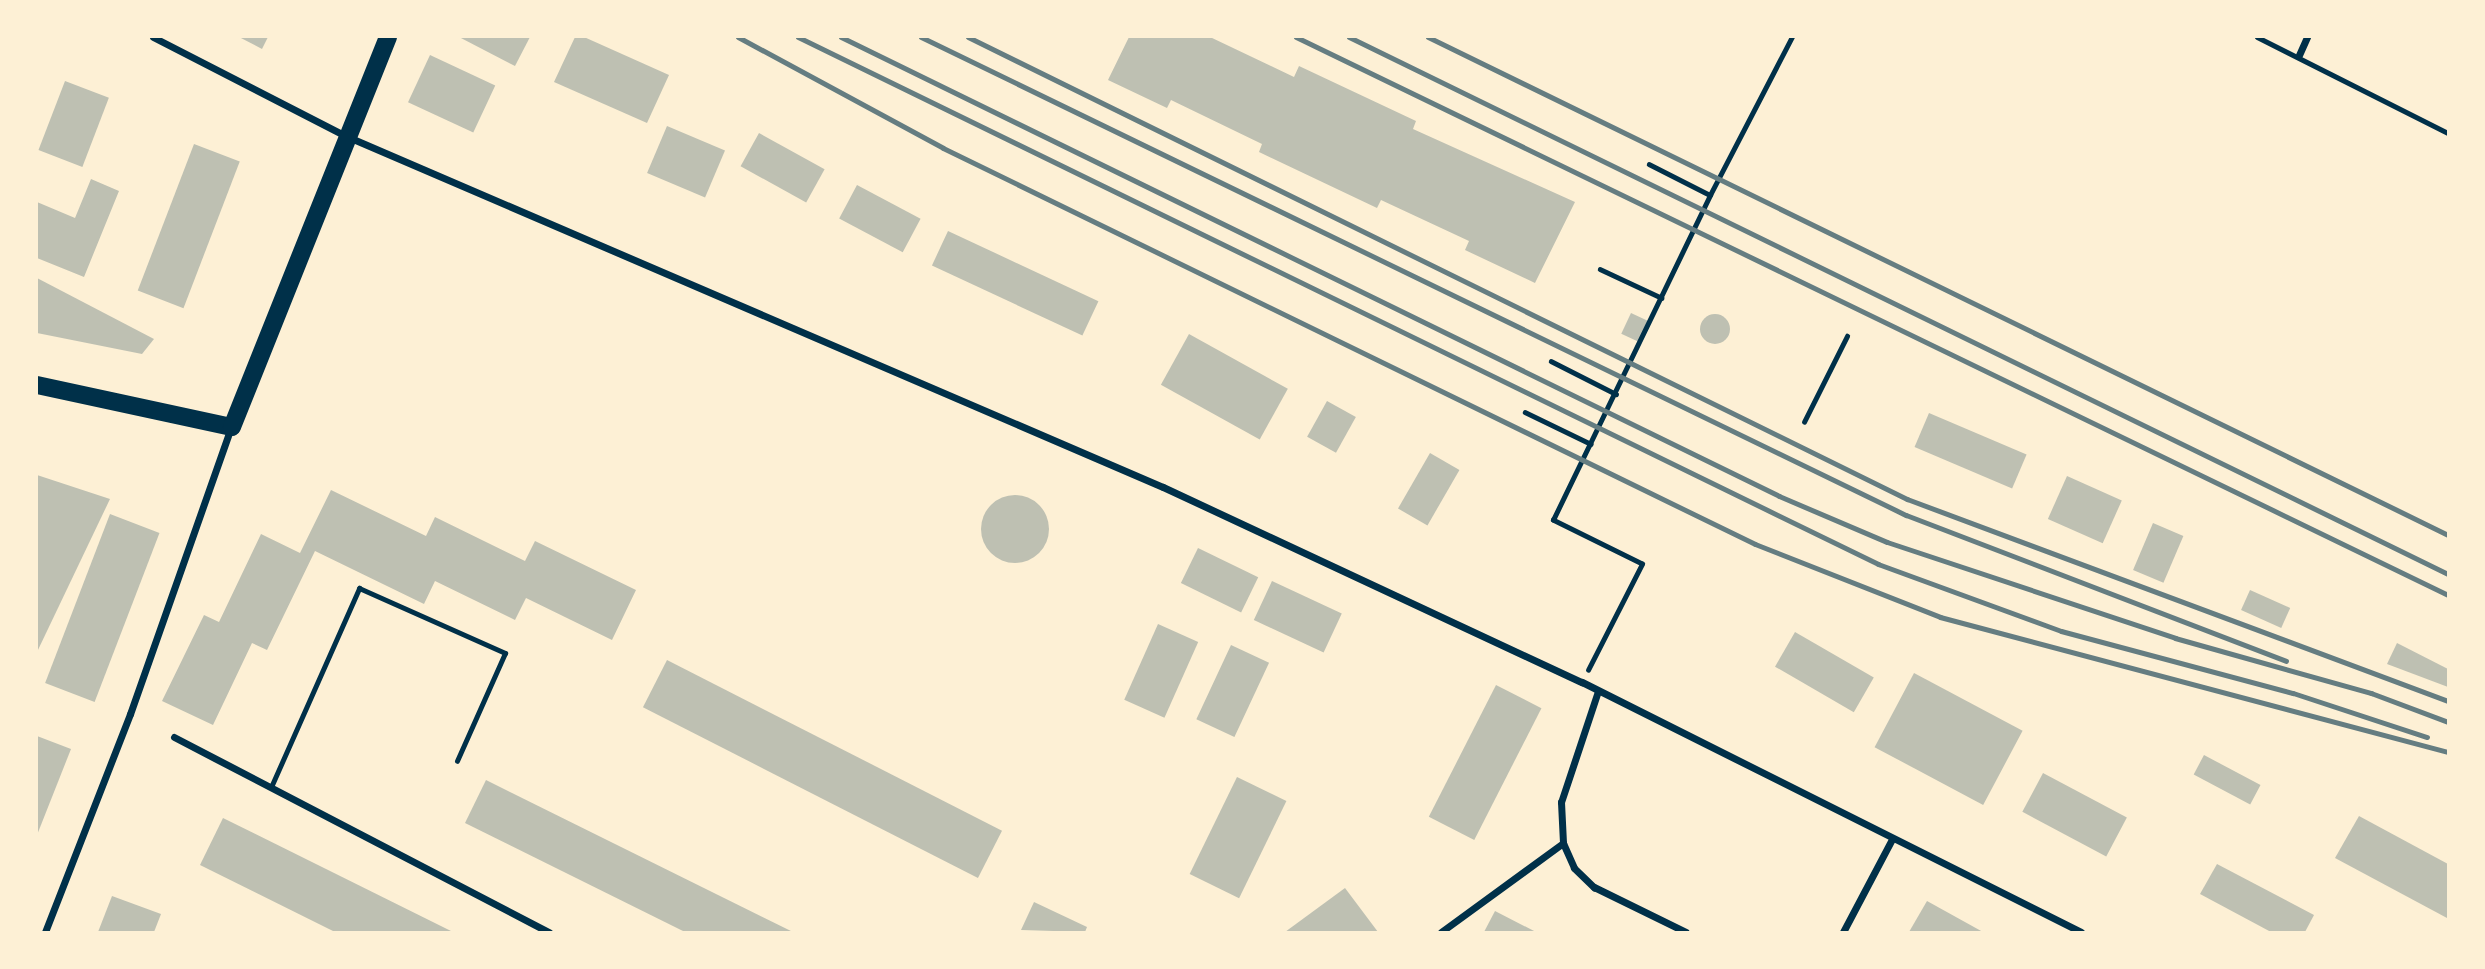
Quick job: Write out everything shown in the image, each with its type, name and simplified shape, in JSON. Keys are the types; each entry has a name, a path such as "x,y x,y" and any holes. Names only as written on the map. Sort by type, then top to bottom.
{"main road":[{"path":"37,385 232,427 346,136 388,37"}],"street":[{"path":"153,37 346,136 1163,487 1582,682 2081,932"},
{"path":"2298,55 2307,37"},
{"path":"45,932 130,714 232,427"},
{"path":"1598,691 1561,802 1563,843 1574,868 1594,887 1686,932"},
{"path":"174,737 549,932"},
{"path":"1843,932 1892,839"},
{"path":"1441,932 1563,843"}],"lane":[{"path":"2257,37 2298,55 2448,133"},
{"path":"271,787 359,588 505,653 457,761"}],"path":[{"path":"1582,682 1642,564 1553,520 1710,195 1792,37"},
{"path":"1649,164 1710,195"},
{"path":"1600,269 1662,298"},
{"path":"1804,422 1847,335"},
{"path":"1551,361 1616,394"},
{"path":"1525,412 1591,444"}],"building":[{"path":"239,37 268,37 262,49"},
{"path":"459,37 530,37 515,66"},
{"path":"575,37 584,37 669,75 647,123 554,82"},
{"path":"1129,37 1210,37 1294,77 1299,66 1416,121 1413,129 1575,202 1535,283 1465,250 1469,241 1381,200 1377,208 1259,152 1262,144 1171,100 1167,108 1108,80"},
{"path":"430,55 495,85 473,133 408,102"},
{"path":"65,81 109,98 82,167 38,150"},
{"path":"667,126 725,151 705,198 647,173"},
{"path":"759,133 825,169 806,203 741,166"},
{"path":"194,144 240,162 183,308 138,291"},
{"path":"91,179 119,191 84,277 37,258 37,202 75,218"},
{"path":"857,185 921,219 903,252 839,219"},
{"path":"948,231 1098,301 1082,336 932,265"},
{"path":"37,278 154,339 142,354 37,333"},
{"path":"1631,313 1648,321 1638,342 1621,334"},
{"path":"1715,314 1726,318 1730,329 1726,340 1715,344 1704,340 1700,329 1704,318"},
{"path":"1189,334 1288,389 1260,440 1161,385"},
{"path":"1327,401 1356,417 1336,453 1307,437"},
{"path":"1929,413 2027,454 2012,488 1915,447"},
{"path":"1430,453 1459,470 1427,525 1398,508"},
{"path":"37,475 110,499 37,652"},
{"path":"2067,476 2122,500 2103,543 2048,519"},
{"path":"331,490 426,536 435,517 525,561 535,541 636,590 612,640 526,598 515,620 435,581 424,604 315,551 267,650 252,643 213,725 162,701 204,615 219,622 261,534 300,553"},
{"path":"1015,495 1028,498 1039,505 1046,516 1049,529 1046,542 1039,553 1028,560 1015,563 1002,560 991,553 984,542 981,529 984,516 991,505 1002,498"},
{"path":"110,514 159,533 95,702 45,683"},
{"path":"2153,523 2183,536 2163,583 2133,570"},
{"path":"1198,548 1258,577 1241,612 1181,583"},
{"path":"1272,581 1342,614 1324,653 1254,620"},
{"path":"2250,590 2290,608 2281,628 2241,610"},
{"path":"1158,624 1198,642 1164,718 1124,700"},
{"path":"1795,632 1874,677 1854,712 1775,667"},
{"path":"2397,643 2448,669 2448,687 2387,664"},
{"path":"1231,645 1269,663 1234,737 1196,719"},
{"path":"667,660 1002,831 978,878 643,707"},
{"path":"1914,673 2023,731 1983,805 1875,747"},
{"path":"1496,685 1541,708 1474,840 1429,817"},
{"path":"37,736 71,749 37,835"},
{"path":"2204,755 2261,785 2250,804 2194,774"},
{"path":"2043,773 2127,818 2106,856 2022,812"},
{"path":"1237,777 1286,801 1239,898 1190,874"},
{"path":"486,780 793,932 685,932 465,823"},
{"path":"2359,816 2448,864 2447,918 2335,858"},
{"path":"223,818 453,932 335,932 200,865"},
{"path":"2217,864 2314,915 2305,932 2271,932 2200,894"},
{"path":"1345,888 1378,932 1285,932"},
{"path":"112,896 161,914 154,932 98,932"},
{"path":"1927,901 1983,932 1909,932"},
{"path":"1034,902 1087,927 1085,932 1021,930"},
{"path":"1495,911 1536,932 1484,932"}],"railway":[{"path":"738,37 943,148 1755,544 1940,617 2448,752"},
{"path":"798,37 1878,564 2061,631 2293,693 2427,737"},
{"path":"841,37 1779,496 1887,542 2175,638 2371,693 2448,722"},
{"path":"921,37 1906,515 2286,661"},
{"path":"968,37 1907,499 2448,701"},
{"path":"1296,37 2448,595"},
{"path":"1349,37 2448,574"},
{"path":"1428,37 2448,535"}]}
